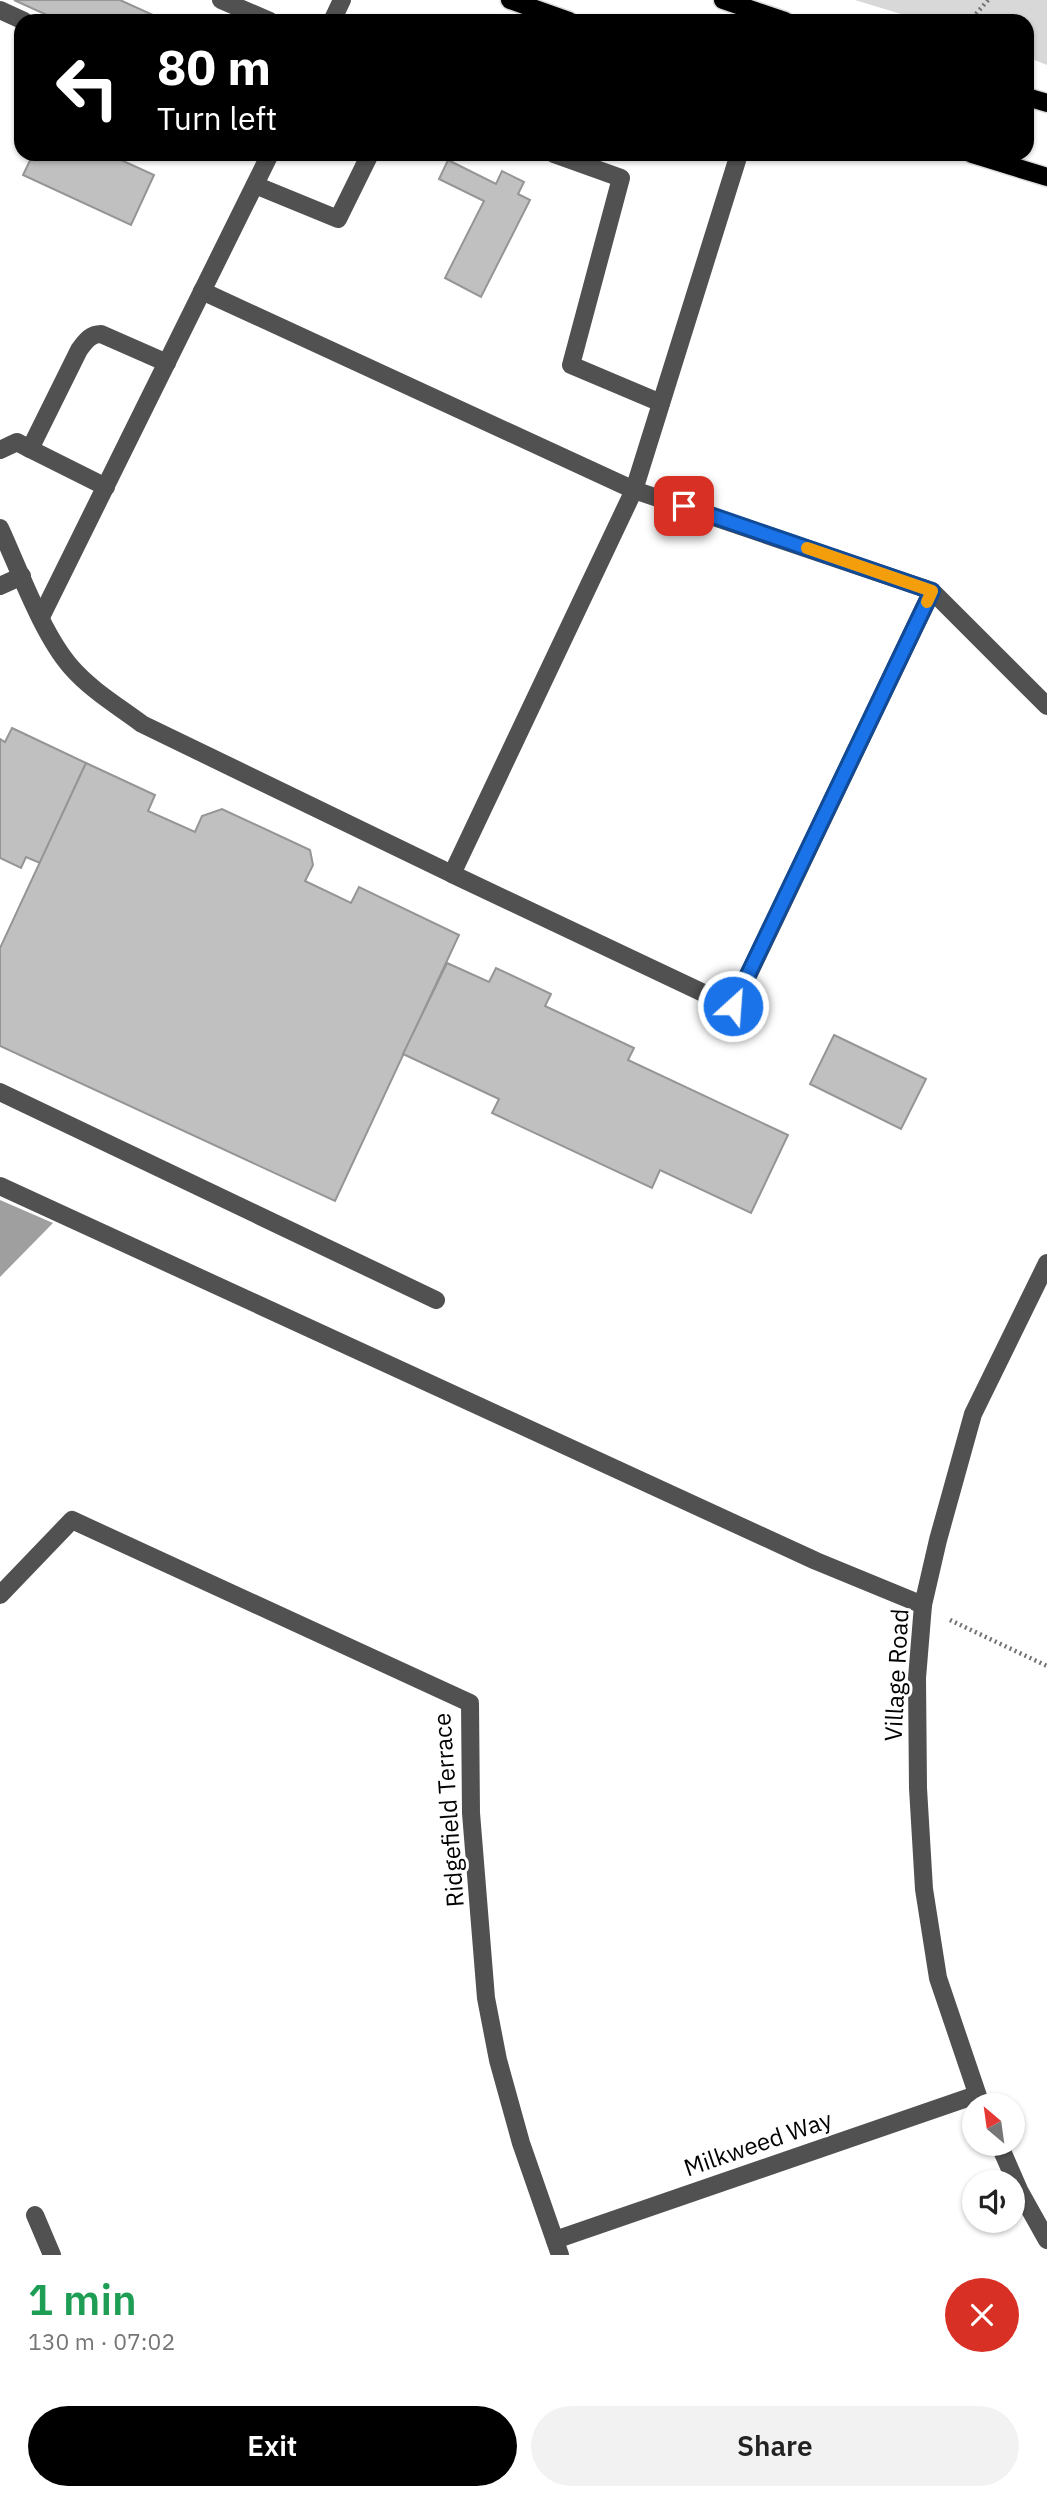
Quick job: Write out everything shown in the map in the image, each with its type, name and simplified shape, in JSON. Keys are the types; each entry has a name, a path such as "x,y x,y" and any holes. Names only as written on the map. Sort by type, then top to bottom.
{"main road":[{"path":"510,0 549,14"},
{"path":"723,0 757,14"},
{"path":"994,161 1047,177"}],"street":[{"path":"221,0 254,14"},
{"path":"41,617 267,161"},
{"path":"256,184 338,219 367,161"},
{"path":"574,161 621,177 571,365 661,403"},
{"path":"452,874 634,490 737,161"},
{"path":"202,291 634,490 932,591 1047,706"},
{"path":"30,449 79,350 89,337 101,334 167,363"},
{"path":"0,450 17,442 106,486"},
{"path":"0,528 50,636 71,667 104,697 142,724 733,1006 932,591"},
{"path":"0,586 22,576"},
{"path":"0,1092 436,1300"},
{"path":"0,1186 816,1560 923,1605"},
{"name":"Village Road","path":"977,2093 938,1978 924,1889 918,1788 917,1678 923,1605 973,1414 1047,1263"},
{"name":"Ridgefield Terrace","path":"0,1595 72,1520 470,1703 471,1813 486,1998 498,2060 521,2143 558,2247"},
{"name":"Milkweed Way","path":"558,2247 962,2106"},
{"path":"1004,2156 1020,2192 1047,2240"},
{"path":"35,2215 52,2255"}],"path":[{"path":"976,14 988,0"},
{"path":"923,1605 1047,1666"}],"shaded area":[{"path":"855,0 1047,0 1047,65 1034,60 1034,14 901,14"},
{"path":"0,1200 53,1223 0,1277"}],"building":[{"path":"14,0 120,0 151,14 45,14"},
{"path":"30,161 123,161 154,175 131,225 23,175"},
{"path":"448,161 450,161 496,184 502,171 524,182 518,194 530,200 481,297 445,278 484,201 439,179"},
{"path":"12,728 86,763 40,863 26,857 21,868 0,858 0,739 5,742"},
{"path":"86,763 155,795 148,811 195,832 202,816 222,809 310,850 313,865 305,881 351,903 359,887 459,935 335,1201 0,1046 0,948"},
{"path":"447,963 489,982 496,968 551,994 545,1006 634,1048 628,1060 788,1135 751,1213 660,1170 652,1188 492,1113 499,1099 403,1054"},
{"path":"834,1035 926,1079 901,1129 810,1084"}],"slow traffic":[{"path":"807,548 932,591 927,602"}],"route":[{"path":"684,506 932,591 733,1006"}]}
